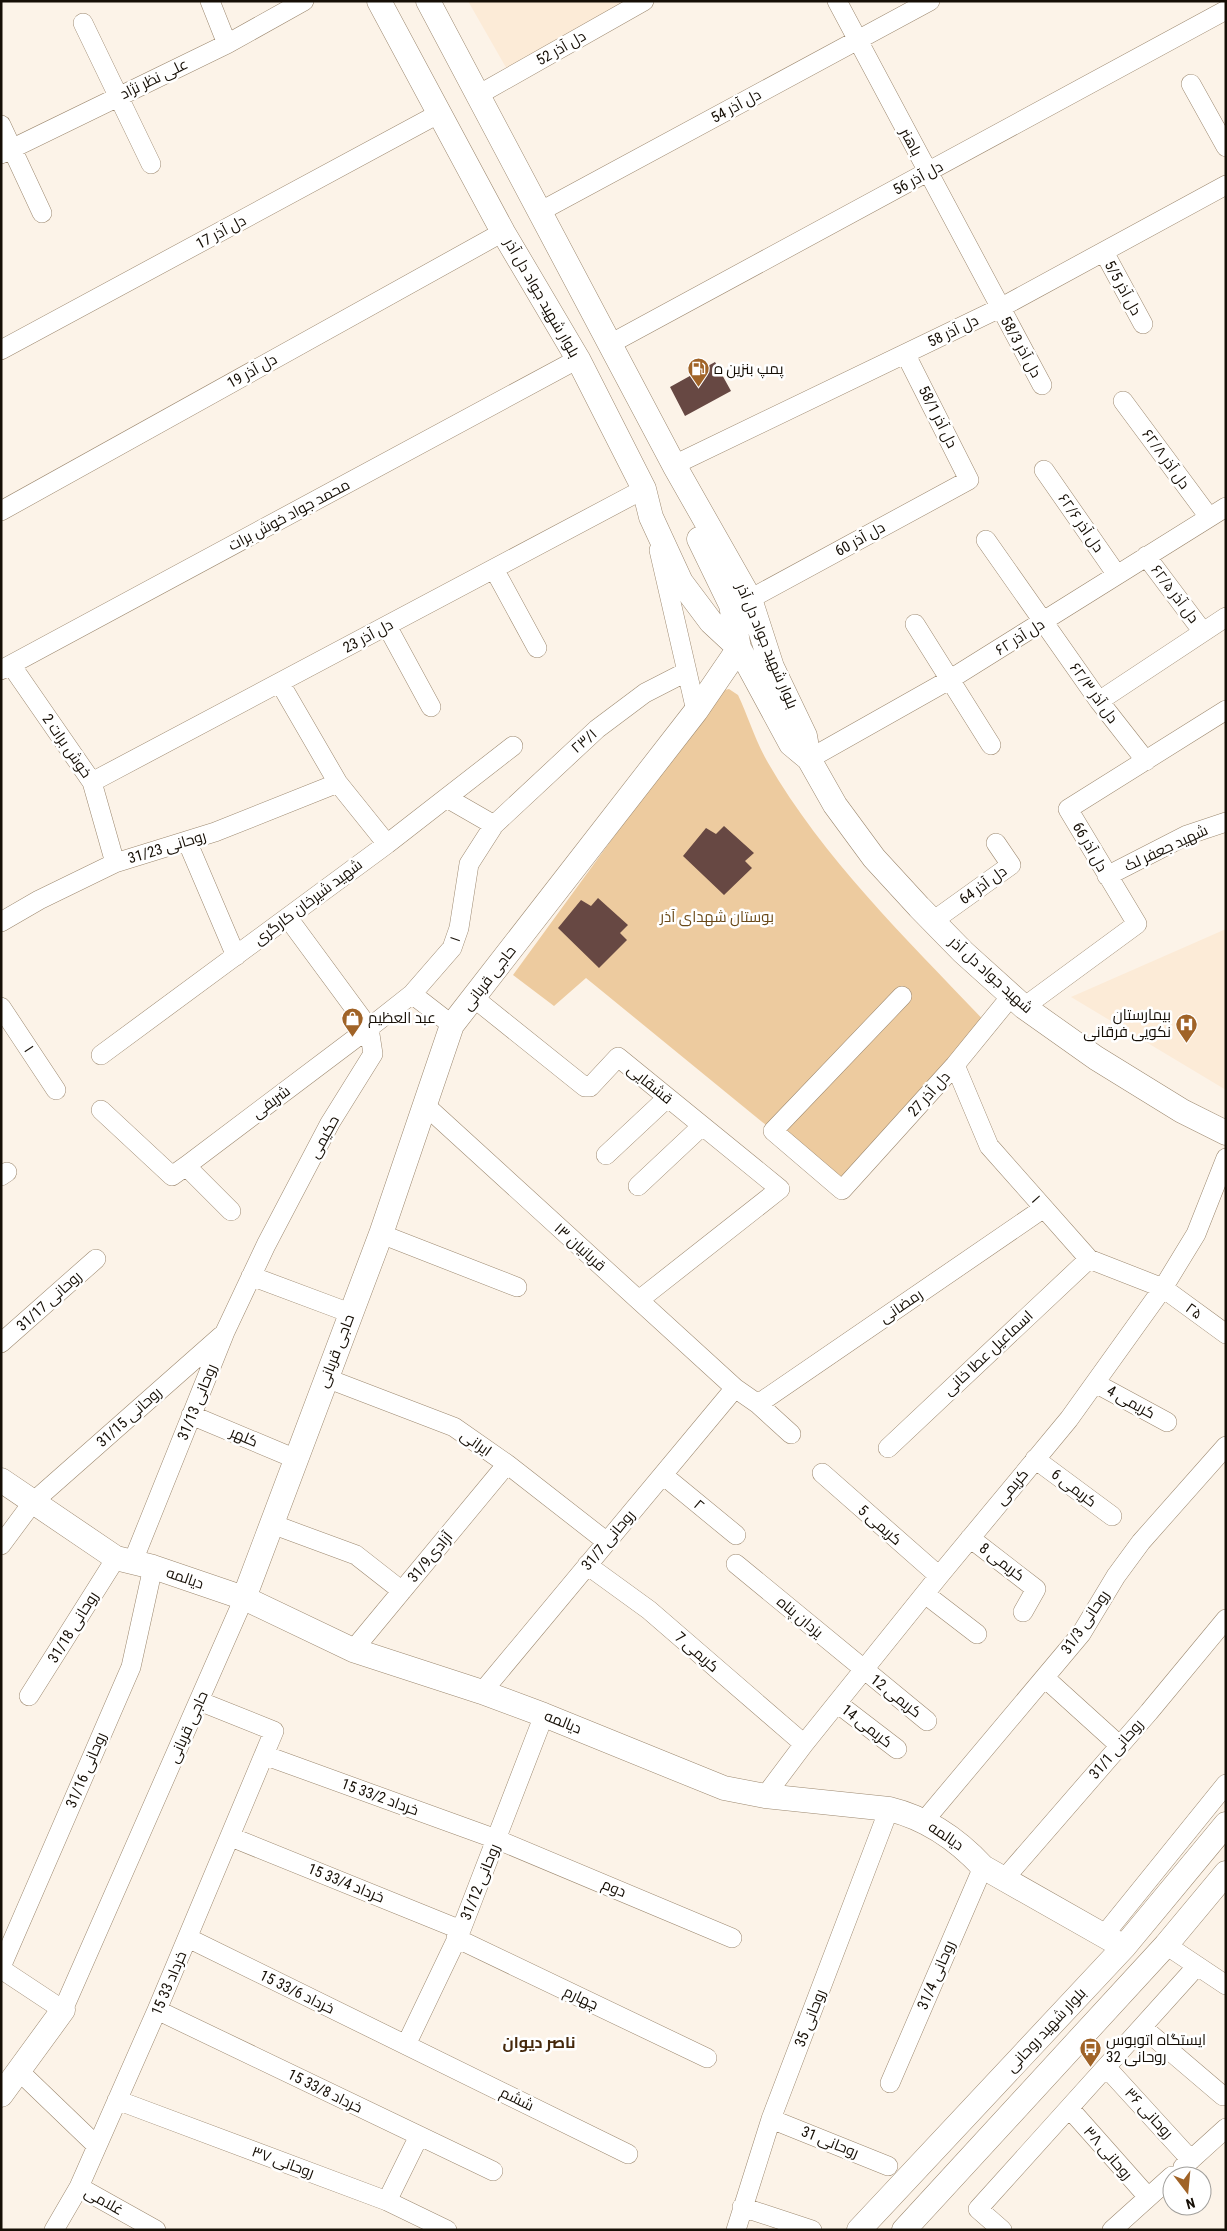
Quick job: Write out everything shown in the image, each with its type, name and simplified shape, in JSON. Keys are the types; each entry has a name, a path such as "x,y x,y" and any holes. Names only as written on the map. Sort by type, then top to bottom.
{"main road":[{"name":"بلوار شهید جواد دل آذر","path":"379,1 504,232 578,359 644,489 652,517 681,582 711,622 739,648 791,744 809,759"},
{"name":"بلوار شهید جواد دل آذر","path":"428,1 674,465 750,599 772,667 805,736 809,759"},
{"path":"674,465 692,524 731,605 739,648"},
{"path":"681,582 689,588 699,589 708,584 713,575 712,565"},
{"name":"حاجی قربانی","path":"244,1598 381,1234 452,1026 696,711 739,648"},
{"name":"شهید جواد دل آذر","path":"809,759 836,805 874,858 963,952 1018,1001 1096,1058 1182,1112 1226,1133"},
{"name":"دیالمه","path":"1,1480 33,1502 134,1562 244,1598 353,1650 482,1692 544,1715 724,1788 765,1796 889,1809 924,1821 965,1848 983,1867 1124,1947"},
{"name":"بلوار شهید روحانی","path":"859,2230 1124,1947 1226,1824"},
{"name":"بلوار شهید روحانی","path":"904,2230 1166,1944 1226,1873"},
{"name":"حاجی قربانی","path":"1,2095 20,2072 63,2010"}],"street":[{"path":"210,1 227,44"},
{"name":"علی نظر نژاد","path":"7,151 227,44 304,1"},
{"name":"دل آذر 52","path":"478,96 644,1"},
{"name":"باهنر","path":"837,1 1000,308"},
{"name":"دل آذر 54","path":"541,211 930,1"},
{"name":"دل آذر 56","path":"610,344 1226,10"},
{"path":"84,23 151,164"},
{"path":"1191,84 1226,147"},
{"name":"دل آذر 17","path":"1,350 440,113"},
{"path":"1,125 7,151 42,213"},
{"name":"دل آذر 58","path":"674,465 1000,308 1226,185"},
{"name":"دل آذر 19","path":"1,511 504,232"},
{"name":"دل آذر 5/5","path":"1104,252 1143,324"},
{"name":"دل آذر 58/3","path":"1000,308 1042,386"},
{"name":"دل آذر 58/1","path":"906,354 969,480"},
{"name":"محمد جواد خوش برات","path":"6,668 578,359"},
{"name":"دل آذر ۶۲/۸","path":"1123,401 1210,517"},
{"name":"دل آذر ۶۲/۶","path":"1044,470 1117,575"},
{"name":"دل آذر 60","path":"750,599 969,480"},
{"name":"دل آذر 23","path":"92,782 644,489"},
{"name":"دل آذر ۶۲","path":"809,759 949,680 1226,507"},
{"path":"652,517 696,711"},
{"name":"دل آذر ۶۲/۳","path":"986,540 1099,702 1146,761"},
{"name":"دل آذر ۶۲/۵","path":"1146,556 1203,632"},
{"path":"494,569 537,648"},
{"path":"1099,702 1226,617"},
{"path":"915,624 991,745"},
{"path":"387,626 431,707"},
{"name":"خوش برات 2","path":"6,668 92,782 115,863"},
{"name":"۲۳/۱","path":"494,825 597,729 645,693 686,672"},
{"path":"280,683 338,783 387,844"},
{"name":"دل آذر 66","path":"1018,1001 1137,924 1068,809 1226,710"},
{"name":"شهید شیرخان کارگری","path":"101,1055 387,844 513,746"},
{"name":"روحانی 31/23","path":"1,922 39,900 115,863 215,832 338,783"},
{"path":"447,798 494,825"},
{"name":"شهید جعفر لک","path":"1107,876 1186,835 1226,822"},
{"name":"۱","path":"369,1028 412,994 452,948 459,928 469,864 494,825"},
{"path":"187,841 236,956"},
{"name":"دل آذر 64","path":"933,921 1011,865 996,843"},
{"path":"288,918 369,1028"},
{"path":"412,994 452,1026"},
{"name":"دل آذر 27","path":"902,996 773,1131 842,1190 955,1065 1018,1001"},
{"name":"قشقایی","path":"474,998 585,1087 590,1087 618,1057 779,1186 779,1191 639,1300"},
{"name":"۱","path":"1,1007 56,1090"},
{"name":"شریفی","path":"179,1171 369,1028"},
{"name":"حکیمی","path":"266,1245 330,1123 373,1054 369,1028"},
{"name":"۱","path":"955,1065 989,1146 1089,1259 1163,1288"},
{"path":"606,1155 667,1098"},
{"name":"۱۳ قربانیان","path":"426,1106 735,1388 758,1404 792,1434"},
{"path":"101,1110 231,1211"},
{"path":"638,1186 702,1126"},
{"name":"کریمی","path":"765,1796 804,1744 939,1576 1069,1419 1163,1288 1196,1234 1226,1158"},
{"name":"رمضانی","path":"758,1404 1044,1208"},
{"path":"381,1234 517,1287"},
{"name":"روحانی 31/13","path":"134,1562 225,1332 266,1245"},
{"name":"روحانی 31/17","path":"1,1343 96,1259"},
{"name":"اسماعیل عطا خانی","path":"888,1448 1089,1259"},
{"path":"251,1276 350,1313"},
{"name":"۲۵","path":"1163,1288 1226,1334"},
{"name":"روحانی 31/15","path":"1,1545 33,1502 225,1332"},
{"name":"ایرانی","path":"326,1378 454,1427 507,1464 607,1542"},
{"name":"کریمی 4","path":"1095,1383 1167,1422"},
{"name":"روحانی 31/7","path":"482,1692 735,1388"},
{"name":"کلهر","path":"191,1415 296,1459"},
{"name":"روحانی 31/3","path":"924,1821 1081,1634 1116,1576 1140,1542 1226,1446"},
{"name":"کریمی 6","path":"1035,1459 1112,1516"},
{"name":"آزادی31/9","path":"353,1650 507,1464"},
{"name":"کریمی 5","path":"822,1473 939,1576"},
{"name":"۲","path":"663,1475 736,1535"},
{"path":"272,1524 356,1555 402,1591"},
{"name":"کریمی 8","path":"970,1538 1036,1589 1023,1612"},
{"name":"روحانی 31/18","path":"30,1696 134,1562"},
{"name":"روحانی 31/16","path":"1,1968 131,1667 134,1562"},
{"name":"کریمی 7","path":"587,1564 650,1610 804,1744"},
{"name":"یزدان پناه","path":"736,1564 864,1671"},
{"path":"925,1594 977,1634"},
{"name":"حاجی قربانی","path":"63,2010 244,1598"},
{"name":"روحانی 31/1","path":"1004,1878 1226,1619"},
{"name":"کریمی 12","path":"864,1671 927,1721"},
{"path":"1045,1678 1119,1745"},
{"name":"15 خرداد 33","path":"54,2230 79,2187 188,1938 274,1731 200,1701"},
{"name":"کریمی 14","path":"838,1703 897,1749"},
{"name":"روحانی 31/12","path":"406,2045 458,1934 544,1715"},
{"name":"15 خرداد 33/2","path":"264,1755 496,1839"},
{"path":"1104,1935 1226,1784"},
{"name":"روحانی 35","path":"736,2230 772,2119 889,1809"},
{"name":"15 خرداد 33/4","path":"231,1837 458,1934"},
{"name":"دوم","path":"496,1839 732,1938"},
{"name":"روحانی 31/4","path":"890,2083 983,1867"},
{"name":"چهارم","path":"458,1934 707,2058"},
{"name":"15 خرداد 33/6","path":"188,1938 406,2045"},
{"path":"1166,1944 1196,1967 1226,1985"},
{"path":"1002,2230 978,2209 1196,1967"},
{"path":"1,1968 63,2010"},
{"name":"15 خرداد 33/8","path":"157,2010 493,2171"},
{"path":"1142,2027 1223,2096"},
{"name":"ششم","path":"406,2045 628,2154"},
{"name":"روحانی ۳۶","path":"1106,2067 1191,2160"},
{"path":"20,2072 97,2146"},
{"name":"روحانی ۳۷","path":"117,2100 387,2200 446,2230"},
{"name":"روحانی ۳۸","path":"1069,2108 1148,2197"},
{"name":"روحانی 31","path":"772,2119 888,2166"},
{"path":"1184,2166 1226,2128"},
{"path":"387,2200 419,2136"},
{"path":"1112,2230 1162,2185"},
{"name":"غلامی","path":"79,2187 156,2230"},
{"path":"742,2207 812,2230"}],"shaded area":[{"path":"468,1 630,1 508,71"},
{"name":"بیمارستان نکویی فرقانی","path":"1226,929 1226,1090 1071,997"}],"green space":[{"name":"بوستان شهدای آذر","path":"729,689 738,695 767,761 815,834 871,901 991,1028 837,1183 586,978 554,1006 513,975 720,691"}],"building":[{"path":"715,362 731,391 685,416 670,387"},
{"path":"724,826 754,853 745,861 752,868 724,895 683,856 706,828 716,834"},
{"path":"598,898 628,925 620,933 627,940 599,968 558,928 581,900 591,906"}],"place":[{"name":"پمپ بنزین ه","path":"698,388"},
{"name":"عبد العظيم","path":"352,1037"},
{"name":"بیمارستان نکویی فرقانی","path":"1187,1043"},
{"name":"ایستگاه اتوبوس روحانی 32","path":"1090,2068"}],"district":[{"name":"ناصر دیوان","path":"539,2042"}]}
